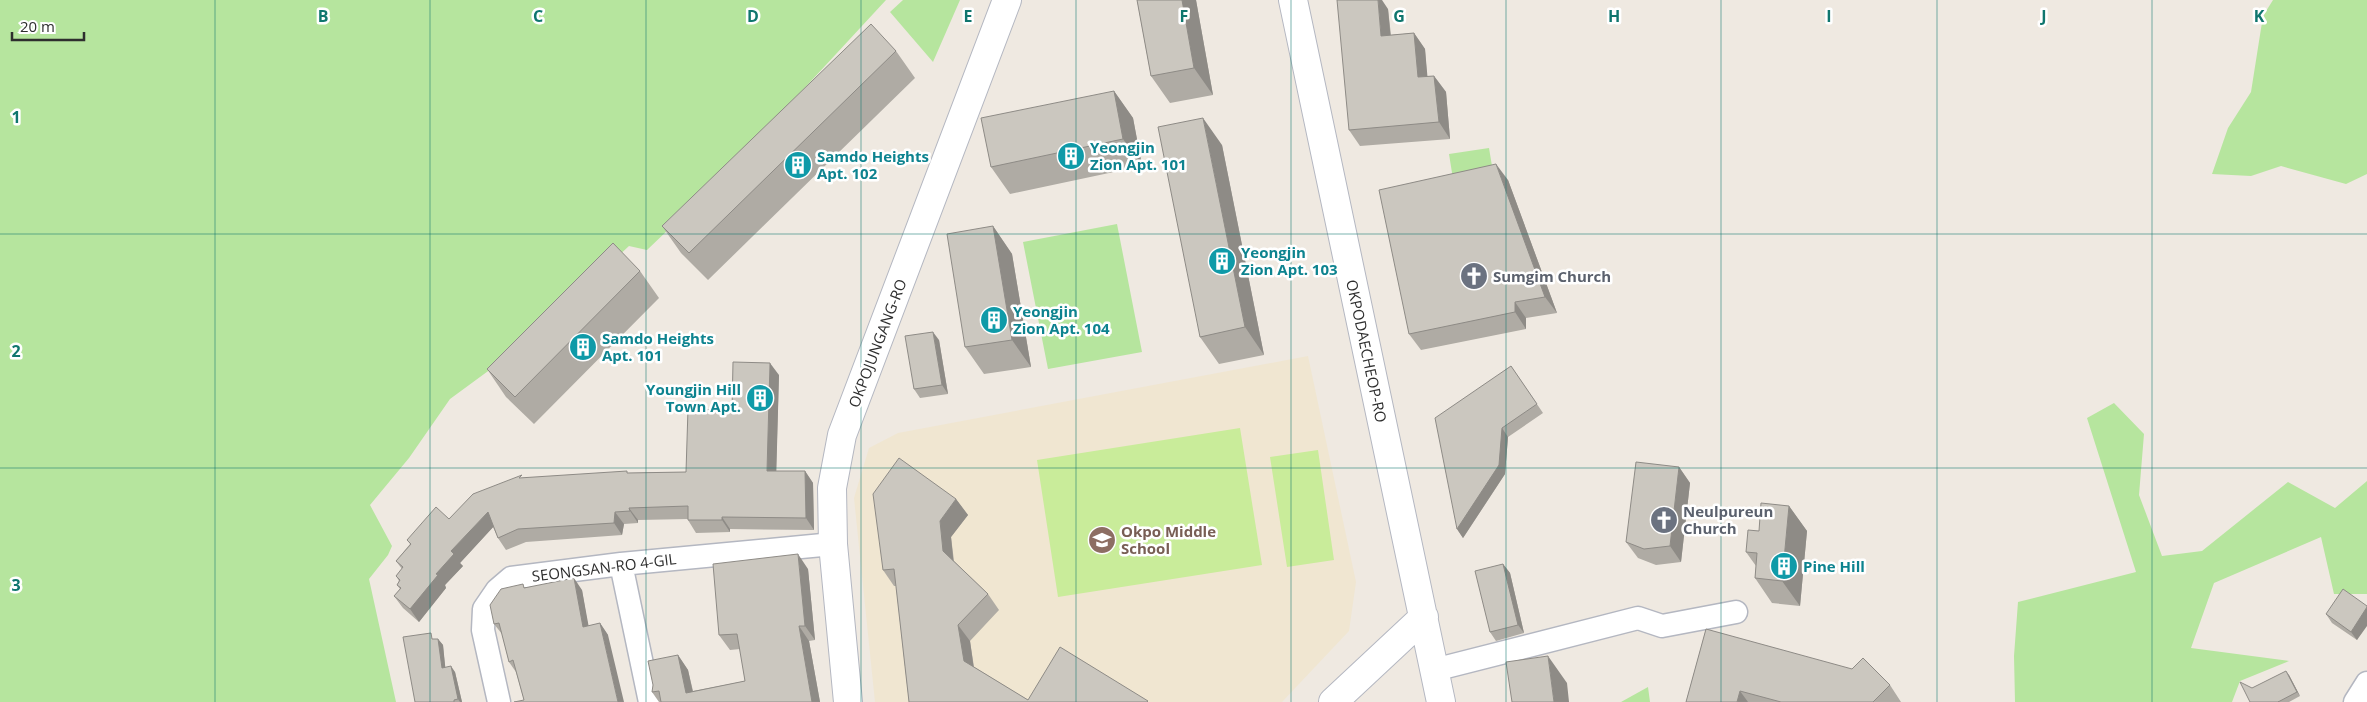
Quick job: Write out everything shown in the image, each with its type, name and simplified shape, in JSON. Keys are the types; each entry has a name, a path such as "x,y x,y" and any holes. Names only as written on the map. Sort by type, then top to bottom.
{"street":[{"name":"OKPOJUNGANG-RO","path":"848,702 833,544 832,488 842,435 1006,0"},
{"name":"OKPODAECHEOP-RO","path":"1293,0 1441,702"},
{"name":"SEONGSAN-RO 4-GIL","path":"499,702 483,630 484,608 497,590 511,578 621,564 833,544"},
{"path":"621,564 650,702"},
{"path":"1434,670 1638,618 1662,626 1736,612"},
{"path":"1333,702 1424,617"},
{"path":"2355,702 2367,684"}],"shaded area":[{"name":"Okpo Middle School","path":"1308,356 1356,582 1349,631 1282,702 875,702 854,498 869,448 898,433"}],"green space":[{"path":"0,0 886,0 713,187 647,250 629,246 518,349 450,399 409,458 370,505 392,546 388,555 369,579 396,702 0,702"},
{"path":"903,0 960,0 933,62 890,12"},
{"path":"2273,0 2367,0 2367,174 2346,184 2281,166 2251,176 2212,174 2228,128 2251,92 2263,16"},
{"path":"1489,148 1493,172 1453,179 1449,154"},
{"path":"1117,224 1142,352 1048,369 1023,242"},
{"path":"2114,403 2144,434 2139,495 2162,556 2202,551 2288,482 2335,508 2367,481 2367,594 2334,594 2321,537 2214,583 2191,648 2289,661 2240,681 2232,702 2015,702 2014,656 2018,602 2136,572 2087,418"},
{"path":"1240,428 1262,565 1058,597 1037,460"},
{"path":"1318,450 1334,560 1287,567 1270,457"},
{"path":"1648,687 1650,702 1621,702"}],"building":[{"path":"1137,0 1182,0 1194,68 1151,76"},
{"path":"1337,0 1378,0 1381,36 1414,33 1418,77 1434,76 1439,122 1349,130"},
{"path":"871,24 896,51 689,253 662,226"},
{"path":"1114,91 1123,139 991,167 981,118"},
{"name":"Yeongjin Zion Apt. 103","path":"1203,118 1245,327 1200,337 1158,127"},
{"name":"Sumgim Church","path":"1496,164 1545,297 1515,302 1515,312 1409,334 1379,190"},
{"path":"993,226 1012,340 965,347 947,234"},
{"path":"613,243 640,271 515,397 487,369"},
{"path":"933,332 942,385 914,389 905,336"},
{"path":"733,362 770,363 767,471 805,471 806,518 722,517 722,520 688,520 688,506 629,508 630,511 615,512 614,523 518,529 498,538 488,512 451,551 454,554 436,574 438,575 410,609 394,596 401,588 397,585 400,580 396,576 403,567 396,561 411,544 407,540 436,507 449,519 473,494 522,475 519,478 627,471 627,473 686,472 688,409 732,410"},
{"path":"1511,366 1537,404 1502,428 1499,465 1457,529 1435,418"},
{"path":"899,458 956,499 940,521 943,551 988,594 958,625 964,661 1028,700 1060,647 1148,701 909,702 894,569 883,570 873,494"},
{"path":"1636,462 1679,467 1670,546 1644,549 1626,542"},
{"path":"1761,503 1789,506 1782,581 1755,578 1757,553 1746,552 1748,530 1759,531"},
{"path":"798,554 805,626 799,626 812,702 661,702 659,691 652,692 653,685 648,661 678,655 686,693 745,681 737,634 719,635 713,564"},
{"path":"1503,564 1518,625 1490,632 1475,571"},
{"path":"574,578 583,627 600,623 618,702 514,702 524,700 513,660 509,662 499,623 494,624 490,605 501,589 523,584 524,588"},
{"path":"2343,589 2367,606 2351,632 2326,614"},
{"path":"1706,629 1852,669 1863,658 1890,685 1873,702 1781,702 1740,691 1737,702 1686,702"},
{"path":"431,633 432,639 438,639 442,668 451,666 458,699 454,700 454,702 415,702 403,637"},
{"path":"1548,656 1554,702 1512,702 1506,662"},
{"path":"2286,671 2297,692 2278,702 2250,702 2240,682 2252,688"}],"place":[{"name":"Yeongjin Zion Apt. 101","path":"1071,156"},
{"name":"Samdo Heights Apt. 102","path":"798,165"},
{"name":"Yeongjin Zion Apt. 103","path":"1222,261"},
{"name":"Sumgim Church","path":"1474,276"},
{"name":"Yeongjin Zion Apt. 104","path":"994,320"},
{"name":"Samdo Heights Apt. 101","path":"583,347"},
{"name":"Youngjin Hill Town Apt.","path":"760,398"},
{"name":"Neulpureun Church","path":"1664,520"},
{"name":"Okpo Middle School","path":"1102,540"},
{"name":"Pine Hill","path":"1784,566"}]}
